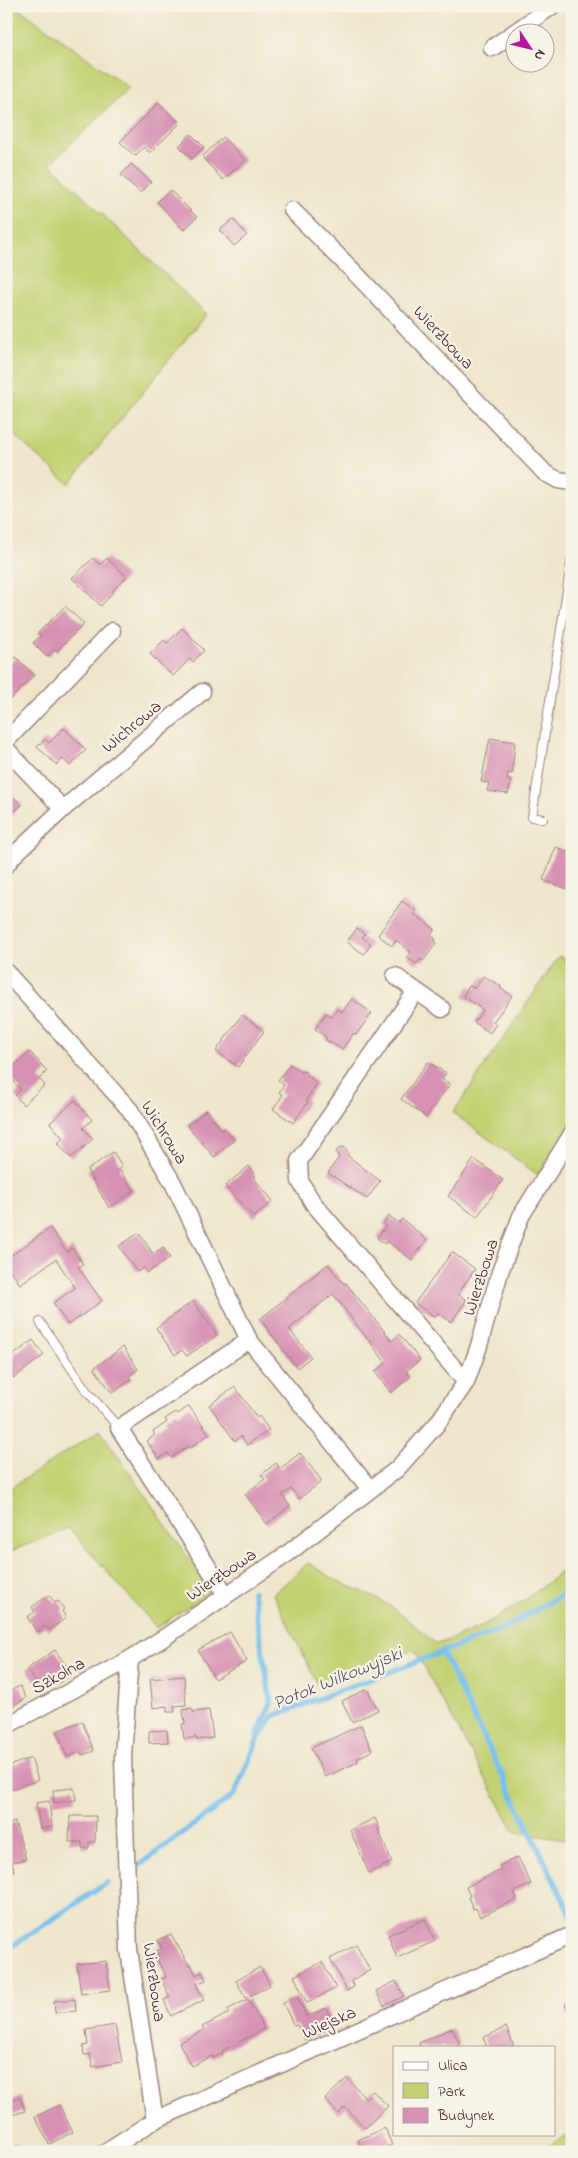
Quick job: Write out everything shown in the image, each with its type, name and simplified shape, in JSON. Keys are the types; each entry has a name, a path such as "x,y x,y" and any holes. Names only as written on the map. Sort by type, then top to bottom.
{"street":[{"path":"492,48 552,6"},
{"name":"Wierzbowa","path":"292,210 358,276 545,473 558,480 572,482"},
{"path":"6,741 112,631"},
{"name":"Wichrowa","path":"6,866 14,855 63,809 202,692"},
{"path":"6,749 63,809"},
{"name":"Wichrowa","path":"6,972 130,1110 173,1182 249,1340 370,1490"},
{"path":"395,976 442,1008"},
{"path":"416,991 298,1161 300,1181 313,1203 466,1382"},
{"name":"Wierzbowa","path":"154,2120 129,1950 123,1756 130,1659 288,1554 397,1469 437,1424 466,1382 478,1349 500,1272 521,1216 572,1134"},
{"path":"226,1595 119,1428 249,1340"},
{"name":"Szkolna","path":"6,1726 130,1659"},
{"name":"Wiejska","path":"105,2152 154,2120 572,1935"}],"lane":[{"path":"543,819 532,817 572,558"},
{"path":"40,1322 86,1390 119,1428"}],"green space":[{"path":"6,6 15,6 129,88 50,164 206,314 69,484 6,428"},
{"path":"559,956 572,963 572,1122 538,1175 453,1113"},
{"path":"100,1430 211,1591 157,1628 69,1528 6,1553 6,1491"},
{"path":"308,1563 339,1582 370,1595 396,1610 436,1644 473,1630 508,1611 572,1563 572,1841 515,1832 414,1649 320,1689 273,1594"},
{"path":"572,2133 572,2152 537,2152"}],"building":[{"path":"158,103 180,123 150,153 144,147 135,156 120,142"},
{"path":"191,134 204,147 192,159 179,146"},
{"path":"223,137 245,160 223,180 202,157"},
{"path":"131,164 151,182 141,193 121,175"},
{"path":"170,190 197,217 184,230 157,202"},
{"path":"233,219 247,235 234,246 220,230"},
{"path":"93,558 100,565 107,558 127,577 113,590 101,606 72,578"},
{"path":"65,606 84,624 57,651 55,649 47,657 33,643 41,635 38,633"},
{"path":"182,628 204,650 193,662 190,659 173,676 150,654 164,640 167,643"},
{"path":"16,657 34,675 8,702 6,666"},
{"path":"64,728 86,750 70,766 63,759 57,765 37,747 45,739 49,743"},
{"path":"490,738 515,742 512,774 508,773 507,780 511,780 508,794 487,791 489,783 481,782"},
{"path":"6,790 22,805 6,821"},
{"path":"556,847 572,854 572,883 569,890 543,880"},
{"path":"402,901 416,911 414,914 435,929 431,935 435,938 436,944 423,961 420,959 417,964 407,957 411,952 396,940 392,946 378,935"},
{"path":"357,928 365,934 362,937 371,944 364,954 347,942"},
{"path":"483,976 501,986 500,988 512,996 493,1022 496,1024 490,1033 474,1022 483,1010 463,996 469,986 475,988"},
{"path":"352,999 372,1013 356,1035 354,1033 342,1049 326,1040 326,1037 315,1029 326,1013 332,1017 337,1009 342,1012"},
{"path":"242,1015 264,1031 238,1067 216,1051"},
{"path":"30,1052 47,1071 39,1079 45,1085 23,1105 15,1095 21,1090 6,1073"},
{"path":"428,1062 446,1073 442,1079 450,1084 426,1117 401,1099"},
{"path":"290,1064 301,1072 304,1071 317,1084 306,1100 308,1102 293,1123 273,1109 283,1095 279,1092 284,1085 278,1080"},
{"path":"75,1100 92,1120 83,1128 93,1139 71,1158 58,1143 63,1138 50,1123"},
{"path":"206,1110 222,1130 224,1128 234,1140 214,1157 187,1125"},
{"path":"344,1147 347,1150 348,1156 380,1181 367,1199 328,1173 339,1157 336,1152 339,1148"},
{"path":"113,1152 122,1166 119,1169 135,1190 109,1208 87,1170"},
{"path":"474,1159 503,1180 477,1217 448,1196"},
{"path":"249,1166 255,1175 253,1177 273,1201 254,1217 225,1186"},
{"path":"389,1216 399,1223 402,1219 427,1240 412,1260 387,1241 385,1244 377,1238 386,1226 383,1224"},
{"path":"50,1228 67,1252 72,1248 83,1264 78,1267 102,1301 68,1325 53,1303 75,1288 56,1259 20,1284 6,1264 6,1259"},
{"path":"139,1233 153,1254 163,1247 170,1258 147,1273 144,1268 137,1272 119,1246"},
{"path":"452,1252 475,1269 458,1294 467,1300 451,1322 438,1313 435,1317 415,1303"},
{"path":"328,1264 344,1284 346,1283 392,1341 399,1334 420,1360 406,1371 410,1377 391,1393 375,1372 386,1363 333,1294 289,1329 311,1357 297,1368 260,1319"},
{"path":"193,1301 217,1335 187,1356 182,1350 175,1355 156,1328"},
{"path":"33,1340 44,1355 14,1378 6,1368 6,1361"},
{"path":"123,1347 138,1369 129,1376 132,1379 112,1393 94,1368"},
{"path":"235,1387 257,1418 259,1416 269,1430 247,1445 241,1436 235,1441 209,1405"},
{"path":"189,1406 209,1434 190,1448 189,1446 171,1458 168,1453 159,1459 147,1441 155,1435 153,1432 167,1422 165,1419 176,1412 178,1414"},
{"path":"300,1453 322,1481 299,1499 291,1489 282,1495 290,1506 267,1524 245,1494 265,1479 261,1475 276,1463 280,1469"},
{"path":"49,1595 55,1603 58,1601 64,1609 62,1611 66,1618 49,1630 45,1626 37,1632 27,1617 35,1612 32,1607"},
{"path":"230,1632 247,1661 215,1679 198,1650"},
{"path":"55,1650 72,1674 59,1683 53,1674 38,1685 27,1669"},
{"path":"184,1676 186,1705 174,1706 175,1712 167,1712 167,1706 153,1708 150,1679"},
{"path":"6,1685 10,1691 20,1686 26,1698 6,1710"},
{"path":"367,1689 378,1710 352,1722 342,1701"},
{"path":"192,1708 193,1712 209,1710 213,1738 196,1740 196,1737 184,1739 182,1724 185,1724 183,1710"},
{"path":"82,1721 94,1751 82,1755 80,1752 67,1757 57,1731"},
{"path":"361,1725 372,1751 357,1758 358,1762 325,1777 311,1748"},
{"path":"167,1730 168,1742 149,1743 149,1731"},
{"path":"31,1758 38,1780 6,1791 6,1767"},
{"path":"74,1788 76,1800 54,1803 53,1790"},
{"path":"49,1801 52,1827 40,1829 36,1803"},
{"path":"70,1816 96,1816 95,1842 89,1842 89,1848 82,1848 82,1842 69,1842"},
{"path":"375,1818 392,1862 369,1873 350,1830"},
{"path":"15,1822 26,1859 12,1862 14,1871 6,1873 6,1825"},
{"path":"518,1857 531,1884 514,1892 517,1899 480,1917 476,1908 473,1909 466,1887 501,1870 499,1866"},
{"path":"425,1919 435,1941 397,1958 388,1935"},
{"path":"171,1934 196,1975 202,1972 206,1980 196,1984 204,2000 171,2016 164,2000 170,1997 161,1979 166,1977 157,1959 159,1957 156,1951 162,1948 158,1940"},
{"path":"356,1945 370,1970 351,1981 354,1987 347,1991 330,1959"},
{"path":"106,1961 110,1990 81,1994 77,1964"},
{"path":"322,1962 336,1988 307,2003 294,1976"},
{"path":"260,1967 270,1985 246,1998 236,1981"},
{"path":"396,1981 404,1996 384,2006 376,1991"},
{"path":"297,1997 307,2017 326,2008 335,2026 305,2040 297,2025 294,2026 283,2003"},
{"path":"75,1999 76,2011 55,2013 54,2001"},
{"path":"248,1999 264,2029 222,2051 223,2053 192,2066 179,2043 204,2030 202,2027 229,2013 227,2010"},
{"path":"572,2002 572,2020 565,2005"},
{"path":"115,2025 122,2062 93,2067 90,2054 84,2055 83,2046 88,2045 86,2030"},
{"path":"506,2027 514,2046 487,2046 483,2038"},
{"path":"452,2028 460,2044 457,2046 420,2046 419,2043"},
{"path":"347,2078 366,2098 373,2091 388,2106 365,2128 345,2107 338,2114 325,2099"},
{"path":"20,2097 25,2111 6,2117 6,2102"},
{"path":"59,2105 73,2132 49,2144 35,2117"},
{"path":"385,2128 392,2145 376,2152 363,2152 358,2140"},
{"path":"21,2144 24,2152 6,2152 6,2151"}],"waterway":[{"name":"Potok Wilkowyjski","path":"138,1866 235,1794 258,1739 273,1716 503,1629 572,1589"},
{"path":"253,1592 271,1704 257,1735"},
{"path":"442,1652 572,1917"},
{"name":"Potok Wilkowyjski","path":"6,1950 107,1883"}]}
